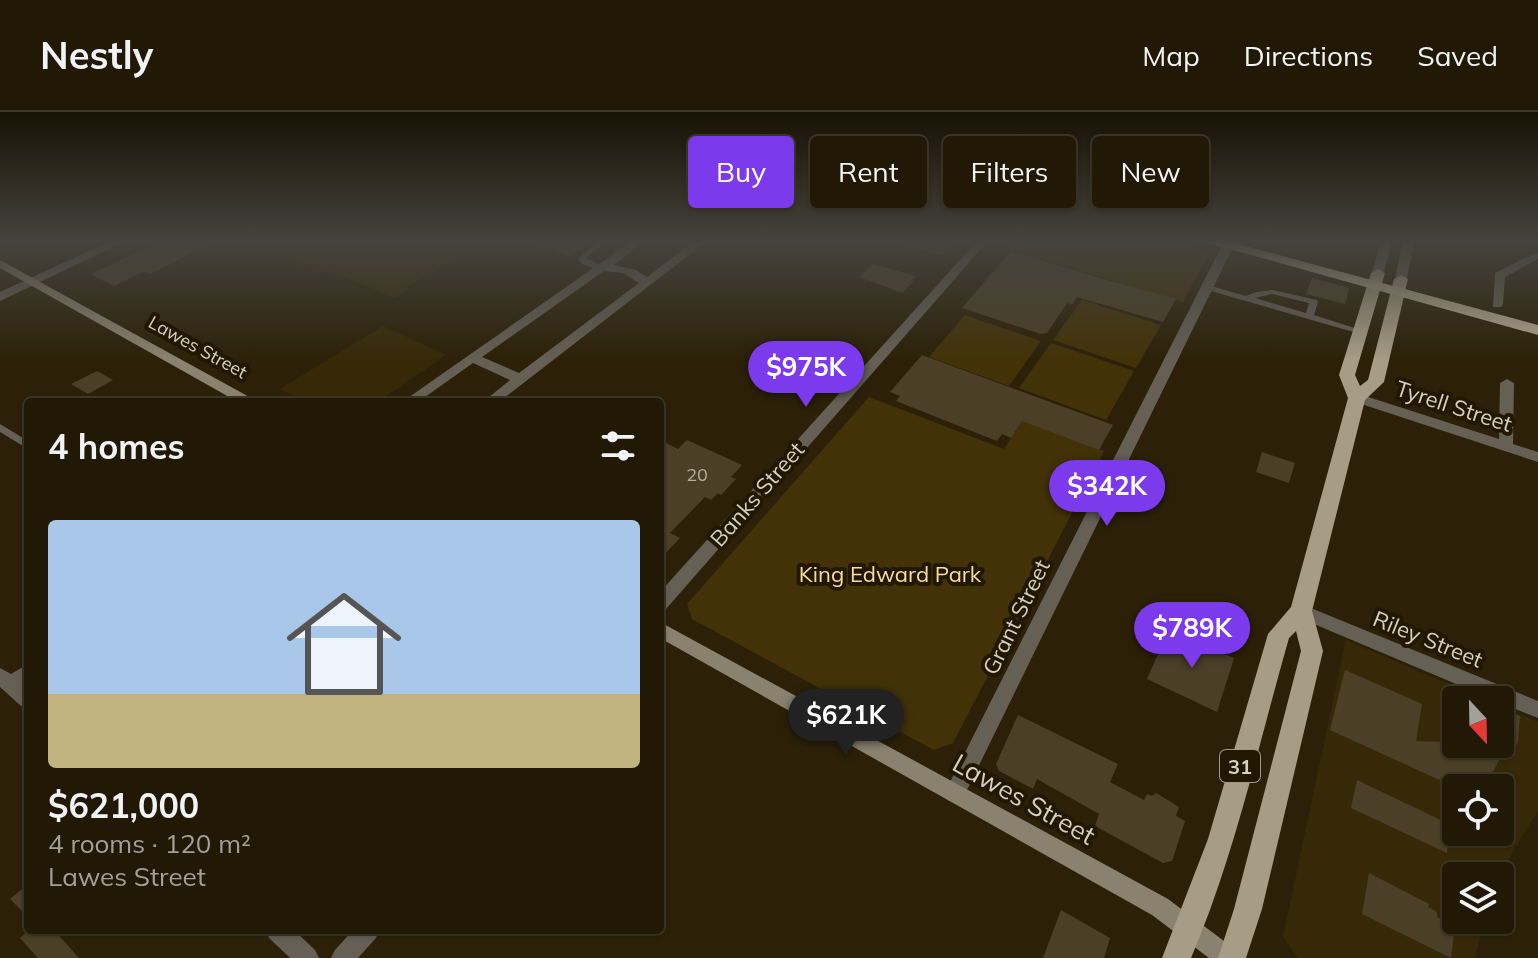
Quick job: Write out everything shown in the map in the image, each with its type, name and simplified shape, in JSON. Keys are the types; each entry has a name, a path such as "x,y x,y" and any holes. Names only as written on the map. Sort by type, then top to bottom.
{"highway":[{"path":"1382,280 1538,330"},
{"path":"1399,285 1538,315"}],"main road":[{"name":"Lawes Street","path":"30,280 241,398"},
{"name":"31","path":"1357,398 1347,375 1376,280"},
{"name":"31","path":"1176,958 1190,929 1222,835 1279,634 1301,611 1357,398 1376,382 1399,285"},
{"name":"31","path":"1230,958 1248,909 1312,651 1301,611"},
{"name":"Lawes Street","path":"664,631 1160,907 1230,958"}],"street":[{"path":"0,297 36,280"},
{"path":"415,398 581,280"},
{"path":"643,280 646,285"},
{"path":"495,398 652,280"},
{"name":"Banks Street","path":"664,600 948,280"},
{"name":"Grant Street","path":"955,793 1210,280"},
{"path":"1399,285 1400,280"},
{"path":"1497,304 1499,280"},
{"path":"472,358 520,379"},
{"path":"1506,447 1507,383"},
{"name":"Tyrell Street","path":"1357,398 1538,457"},
{"name":"Riley Street","path":"1301,611 1538,710"},
{"path":"24,673 5,680 24,697"},
{"path":"281,934 307,958"},
{"path":"343,958 364,934"}],"lane":[{"path":"1207,287 1360,331"},
{"path":"1248,298 1257,292 1275,291 1314,302 1309,316"},
{"path":"0,427 24,443"}],"shaded area":[{"path":"352,280 418,280 394,298"},
{"path":"383,326 446,355 383,398 298,398 280,389"},
{"path":"1346,640 1453,686 1442,686 1442,758 1514,758 1514,712 1538,722 1538,811 1508,862 1442,862 1442,934 1481,934 1475,958 1298,958 1283,937"}],"green space":[{"path":"1112,280 1195,280 1183,302"},
{"path":"1082,300 1161,325 1136,368 1053,340"},
{"path":"965,315 1041,341 1009,386 929,357"},
{"path":"1051,343 1134,371 1106,420 1019,388"},
{"name":"King Edward Park","path":"869,397 1004,449 1023,420 1104,451 953,743 934,750 692,619 687,604"}],"building":[{"path":"103,280 125,280 114,286"},
{"path":"868,280 914,281 902,293"},
{"path":"986,280 1109,280 1176,299 1163,322 1077,297 1072,305 1067,303 1047,333 1041,334 962,308"},
{"path":"1311,280 1349,288 1345,304 1306,294"},
{"path":"922,355 1113,425 1099,450 1022,421 1011,438 1002,434 997,441 896,401 900,396 890,392"},
{"path":"97,371 113,380 88,394 71,384"},
{"path":"687,440 742,465 731,477 736,479 721,495 718,493 711,500 705,497 670,533 680,538 664,555 664,442 678,449"},
{"path":"1262,452 1295,463 1289,483 1256,472"},
{"path":"1169,629 1234,658 1217,712 1147,679"},
{"path":"1345,670 1422,704 1416,741 1442,742 1442,758 1500,758 1492,774 1442,774 1442,781 1330,730"},
{"path":"1514,714 1520,716 1518,742 1514,749"},
{"path":"1018,715 1118,764 1110,782 1144,800 1147,794 1152,796 1156,793 1179,807 1176,816 1185,821 1172,861 1163,863 1095,826 1099,814 1037,779 1033,789 999,771 996,764"},
{"path":"1357,780 1442,821 1442,846 1447,846 1447,853 1351,808"},
{"path":"1369,873 1429,904 1428,907 1437,912 1437,917 1442,920 1442,934 1454,934 1451,958 1362,914"},
{"path":"24,887 24,913 10,899"},
{"path":"1061,910 1110,938 1104,958 1043,958"},
{"path":"24,934 58,934 79,958 38,958 20,938"}]}
